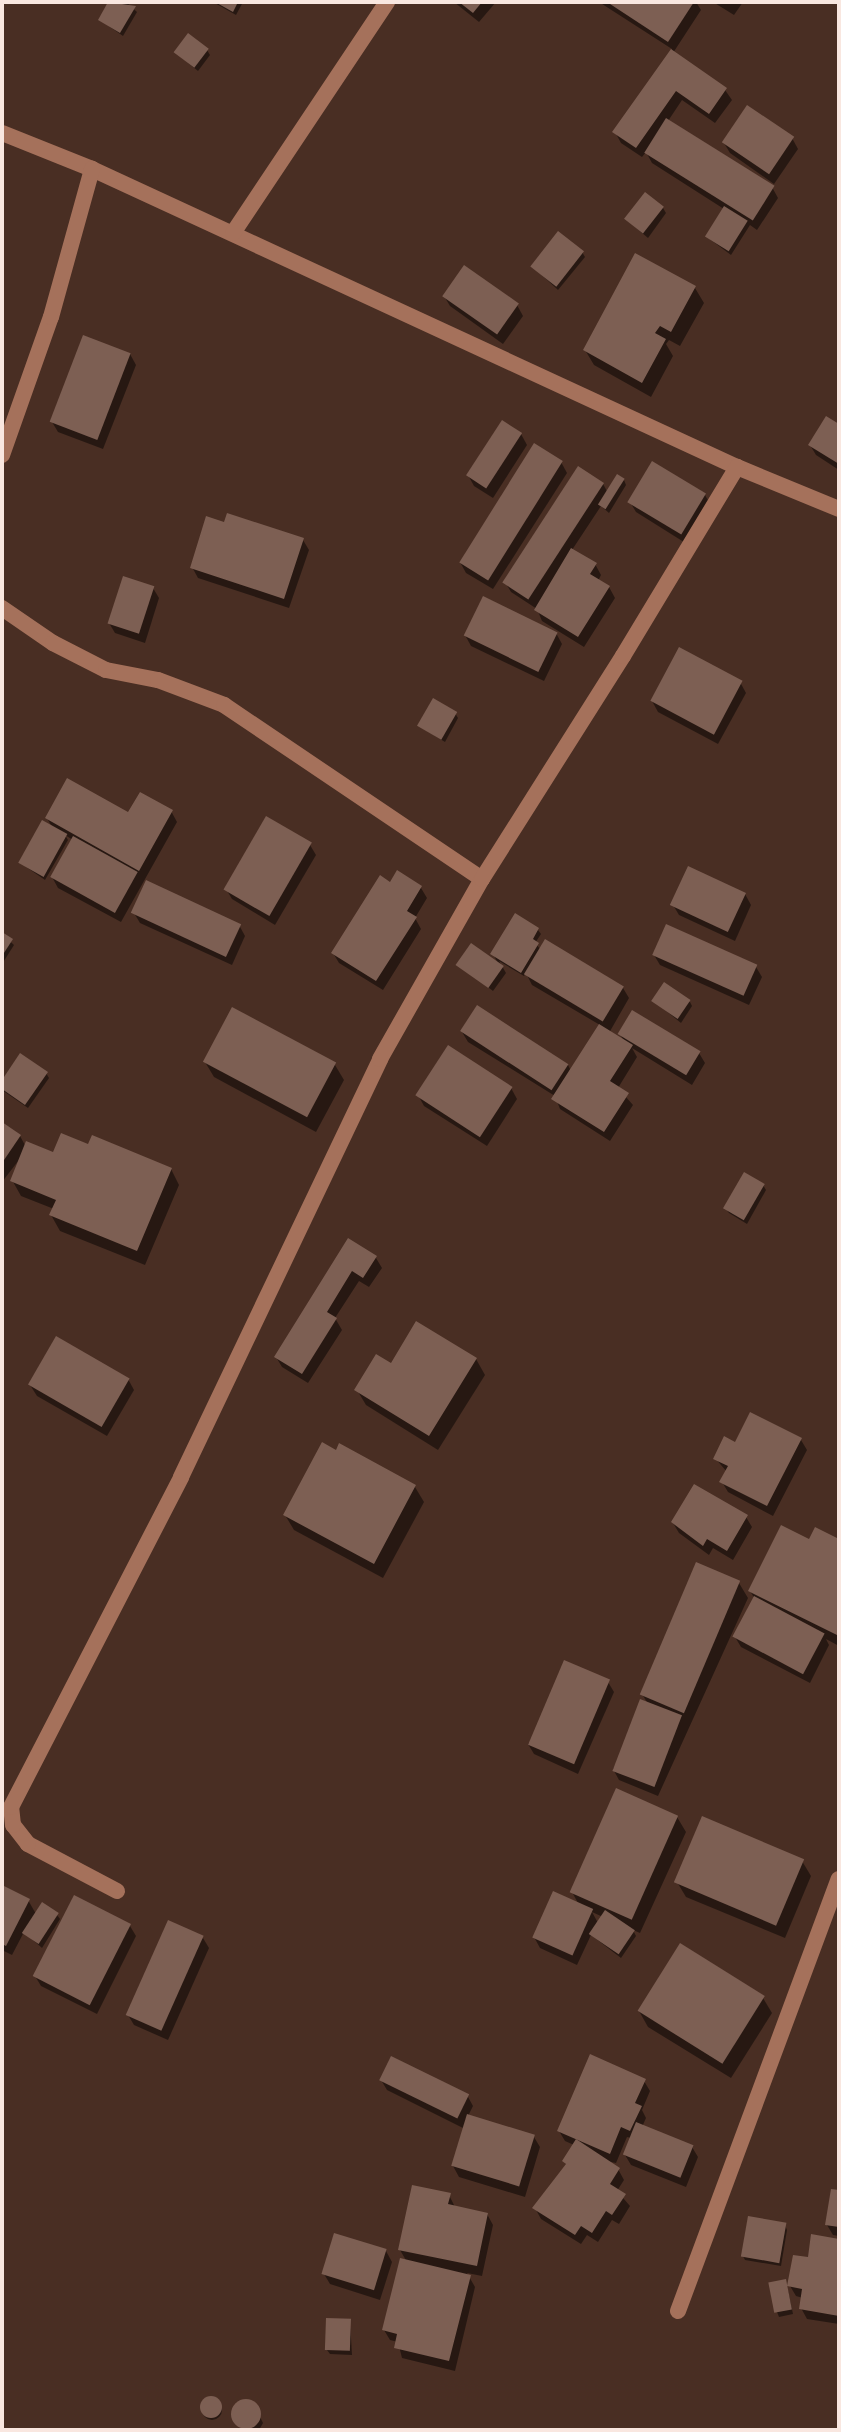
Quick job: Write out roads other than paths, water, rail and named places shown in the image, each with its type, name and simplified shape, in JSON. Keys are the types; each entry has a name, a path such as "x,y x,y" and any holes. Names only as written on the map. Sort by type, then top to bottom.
{"street":[{"path":"233,233 387,2"},
{"path":"2,133 92,169 737,467 839,509"},
{"path":"2,455 51,317 92,169"},
{"path":"117,1891 28,1844 13,1825 11,1807 181,1477 380,1059 482,879 623,656 737,467"},
{"path":"2,608 53,643 106,670 158,680 224,705 482,879"},
{"path":"678,2311 839,1879"}]}
